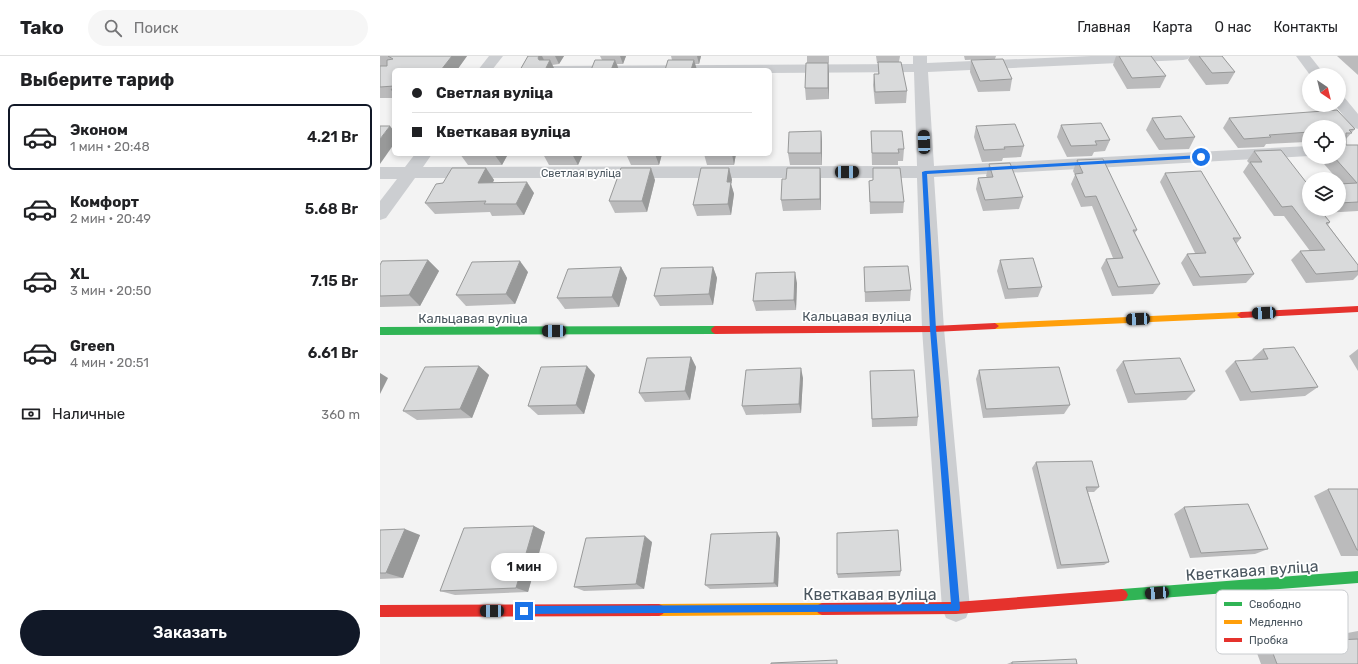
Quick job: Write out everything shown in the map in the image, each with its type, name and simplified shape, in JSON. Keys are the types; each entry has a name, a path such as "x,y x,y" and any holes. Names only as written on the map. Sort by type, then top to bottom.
{"street":[{"path":"487,68 496,56"},
{"path":"644,68 1183,56"},
{"path":"1303,56 1312,68"},
{"path":"921,62 933,329 956,608"},
{"path":"1346,109 1358,124"},
{"name":"Светлая вуліца","path":"380,173 925,172 1302,151"},
{"path":"380,214 423,156"},
{"name":"Кальцавая вуліца","path":"380,332 933,329 1358,309"},
{"name":"Кветкавая вуліца","path":"380,611 956,608 1358,577"}],"building":[{"path":"388,56 452,56 443,68 392,68 392,86 380,87 380,66 387,66 387,60 393,59"},
{"path":"528,56 539,56 539,60 550,60 546,68 521,68"},
{"path":"1119,56 1151,56 1166,76 1132,78"},
{"path":"1199,56 1222,56 1235,72 1212,73"},
{"path":"1003,59 1012,79 980,81 971,60"},
{"path":"595,60 615,60 612,68 592,68"},
{"path":"668,60 694,60 692,68 666,68"},
{"path":"878,62 901,62 907,91 875,92 874,74 879,74"},
{"path":"806,63 828,63 828,88 805,88"},
{"path":"1310,112 1339,112 1355,129 1349,130 1352,133 1346,133 1346,120 1302,120 1302,133 1269,135 1271,137 1244,139 1229,118"},
{"path":"1181,116 1195,137 1165,139 1152,118"},
{"path":"1101,123 1110,140 1095,141 1097,145 1071,146 1061,125"},
{"path":"1015,124 1024,146 984,150 976,126"},
{"path":"380,126 390,126 380,139"},
{"path":"821,131 821,153 788,153 789,132"},
{"path":"871,131 902,131 904,149 898,149 899,153 872,153"},
{"path":"1346,145 1358,145 1358,202 1346,203 1346,184 1357,183 1340,164 1346,164"},
{"path":"1281,150 1302,177 1302,216 1325,216 1330,222 1326,223 1358,265 1358,271 1316,274 1300,251 1325,250 1292,206 1282,207 1250,162 1262,162 1254,151"},
{"path":"1103,159 1137,230 1133,230 1160,284 1118,287 1106,259 1123,258 1096,196 1085,197 1075,174 1083,173 1077,160"},
{"path":"1010,163 1023,197 985,200 978,178 993,177 989,164"},
{"path":"452,168 486,168 478,183 527,182 516,204 484,204 486,201 425,203 436,184 443,183"},
{"path":"621,168 651,168 642,201 609,201"},
{"path":"701,168 729,168 727,182 731,182 728,204 693,205"},
{"path":"787,168 820,168 820,199 781,200 782,179 786,179"},
{"path":"873,168 900,168 904,202 870,202 869,181 873,180"},
{"path":"1201,171 1241,238 1233,238 1254,274 1200,277 1187,254 1206,253 1165,173"},
{"path":"1033,258 1042,287 1008,289 1000,260"},
{"path":"428,260 409,295 380,296 380,265 382,261"},
{"path":"520,261 506,294 456,295 472,262"},
{"path":"908,266 911,290 865,292 864,267"},
{"path":"621,267 612,297 557,298 568,269"},
{"path":"713,267 709,294 654,296 661,268"},
{"path":"795,272 794,300 753,301 756,273"},
{"path":"1294,347 1318,387 1251,392 1235,361 1268,359 1263,349"},
{"path":"691,357 685,391 639,393 647,358"},
{"path":"1180,358 1195,391 1135,394 1123,361"},
{"path":"479,366 460,409 403,411 425,367"},
{"path":"587,366 576,405 528,406 541,367"},
{"path":"1059,367 1070,405 986,409 979,370"},
{"path":"801,368 799,404 742,406 746,370"},
{"path":"914,370 918,417 872,419 870,371"},
{"path":"1092,461 1099,487 1086,487 1109,562 1061,565 1036,462"},
{"path":"1328,489 1358,489 1358,550 1357,550"},
{"path":"1248,504 1268,549 1201,553 1184,507"},
{"path":"534,526 516,588 440,591 464,528"},
{"path":"405,529 386,573 380,573 380,530"},
{"path":"898,530 901,571 837,574 837,533"},
{"path":"777,532 774,583 705,585 711,534"},
{"path":"645,536 636,584 574,587 586,538"},
{"path":"1348,639 1358,639 1358,664 1277,664 1273,654 1348,654"},
{"path":"1076,659 1077,664 1012,664 1012,662"},
{"path":"837,660 837,664 771,664 771,663"}],"traffic: fast":[{"path":"380,331 715,330"},
{"path":"1122,595 1358,577"}],"traffic: slow":[{"path":"995,326 1241,315"},
{"path":"659,610 822,609"}],"traffic: jam":[{"path":"1241,315 1358,309"},
{"path":"715,330 933,329 995,326"},
{"path":"822,609 956,608 1122,595"},
{"path":"380,611 659,610"}],"route":[{"path":"524,611 956,608 933,329 925,172 1201,157"}]}
